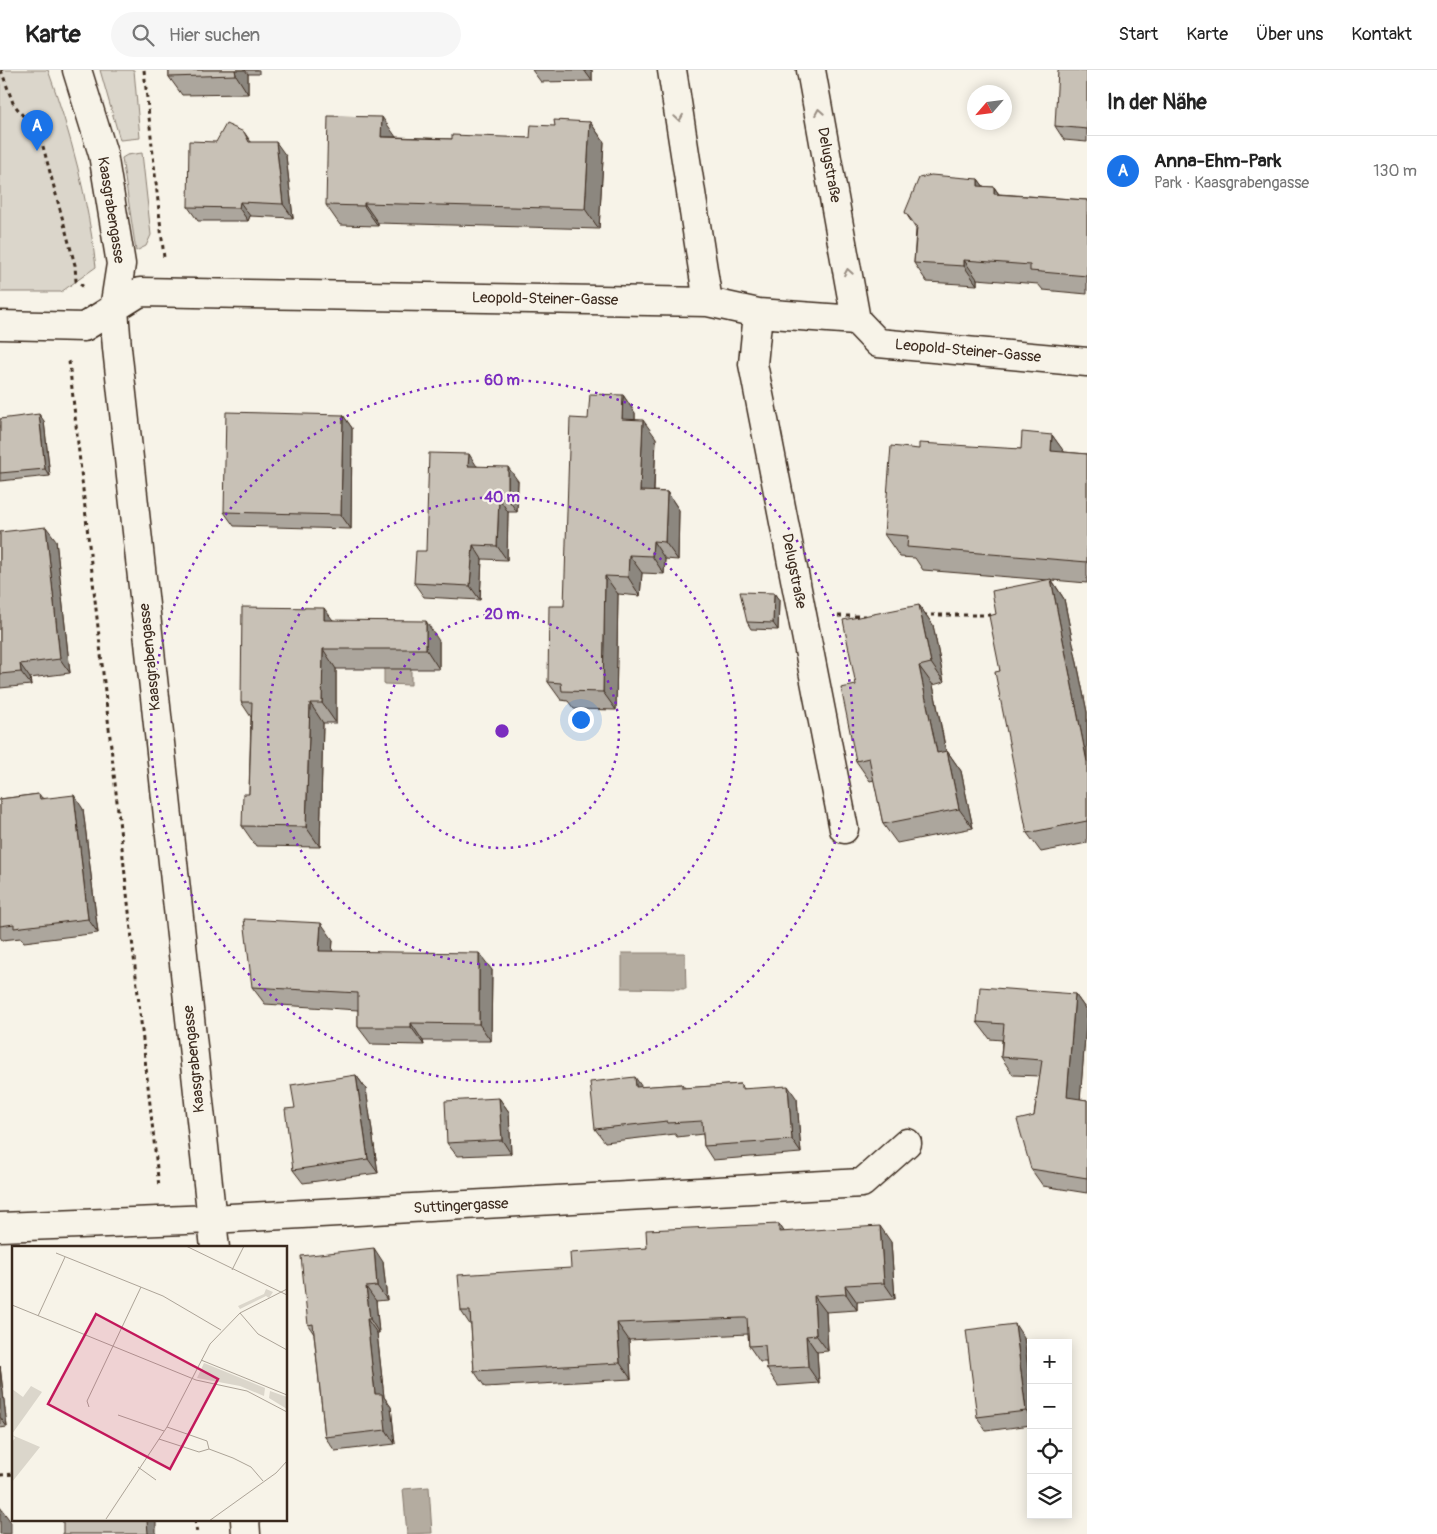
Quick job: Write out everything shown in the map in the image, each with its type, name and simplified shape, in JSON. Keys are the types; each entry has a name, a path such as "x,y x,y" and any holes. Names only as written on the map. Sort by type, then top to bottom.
{"street":[{"name":"Kaasgrabengasse","path":"77,70 103,154 121,264 114,309 215,1246"},
{"path":"672,70 708,302"},
{"name":"Delugstraße","path":"812,70 856,320"},
{"name":"Leopold-Steiner-Gasse","path":"0,325 84,327 140,292 708,302 758,313 856,320 878,343 1087,362"},
{"name":"Delugstraße","path":"758,313 753,364 844,829"},
{"name":"Suttingergasse","path":"0,1227 212,1220 862,1183 907,1143"}],"path":[{"path":"1,70 13,103 41,139 75,265 76,282 114,309"},
{"path":"144,70 168,293"},
{"path":"66,326 159,1191"},
{"path":"917,615 995,615"},
{"path":"842,616 877,616"},
{"path":"848,616 850,625"}],"shaded area":[{"path":"0,70 48,70 71,143 83,192 96,267 61,292 0,292"},
{"path":"100,70 134,70 140,138 120,140"},
{"path":"142,153 151,235 146,246 136,251 122,158 127,155"},
{"path":"384,640 411,640 411,685 384,684"},
{"path":"622,953 685,953 686,989 622,988"},
{"path":"429,1487 432,1533 407,1534 403,1489"}],"building":[{"path":"169,70 235,70 236,75 169,77"},
{"path":"1058,70 1087,70 1087,129 1055,126"},
{"path":"328,116 382,117 381,137 452,139 452,135 530,138 531,125 555,126 554,120 590,122 585,209 364,203 364,206 326,205"},
{"path":"226,124 244,132 249,142 276,142 283,204 240,202 239,208 188,207 189,141 216,142"},
{"path":"931,175 978,179 978,186 994,187 994,194 1087,200 1087,276 1030,271 1030,265 964,260 964,266 914,263 917,227 905,212 919,178"},
{"path":"590,394 623,395 622,419 643,420 640,491 667,492 665,542 653,541 652,556 629,555 628,577 605,576 603,692 562,691 561,683 548,682 549,606 564,606 570,418 588,419"},
{"path":"226,412 343,415 341,515 224,512"},
{"path":"39,414 45,469 0,473 0,419"},
{"path":"1022,432 1052,435 1051,451 1087,454 1087,562 907,547 908,536 884,534 891,446 919,449 919,443 1021,449"},
{"path":"429,453 469,454 468,466 508,467 508,499 499,498 497,546 473,545 470,586 414,583 416,551 426,551"},
{"path":"46,527 60,659 20,664 21,672 0,674 0,532"},
{"path":"1051,579 1087,762 1087,821 1027,833 995,672 1000,671 989,616 996,614 992,591"},
{"path":"740,592 774,593 773,623 747,622"},
{"path":"919,605 931,663 919,666 937,753 947,751 959,809 883,824 869,758 856,761 841,688 856,685 843,620"},
{"path":"242,607 324,608 324,620 426,621 426,649 323,649 322,703 310,703 306,827 242,826 243,794 249,794 252,702 241,702"},
{"path":"39,794 40,799 74,795 88,919 14,928 14,924 0,926 0,799"},
{"path":"244,919 321,923 319,951 479,953 479,1024 411,1023 411,1027 358,1027 358,993 252,987"},
{"path":"980,987 1075,994 1067,1097 1087,1100 1087,1178 1031,1169 1017,1120 1034,1116 1042,1060 1001,1057 1004,1024 977,1022"},
{"path":"356,1075 368,1159 293,1170 285,1109 295,1108 291,1085"},
{"path":"635,1077 636,1087 682,1084 682,1088 741,1084 741,1089 788,1086 792,1140 704,1146 702,1121 668,1123 667,1121 595,1129 590,1082"},
{"path":"499,1098 502,1140 447,1143 445,1101"},
{"path":"779,1224 779,1232 880,1226 884,1283 845,1285 846,1294 814,1296 816,1335 806,1336 808,1367 767,1369 765,1345 749,1346 747,1318 741,1318 617,1323 620,1363 474,1371 470,1311 461,1311 458,1275 571,1268 570,1253 647,1248 646,1230"},
{"path":"374,1248 377,1286 366,1287 370,1319 367,1319 375,1394 382,1394 386,1430 325,1437 313,1324 308,1325 301,1256"},
{"path":"1015,1324 1026,1411 977,1417 966,1330"},
{"path":"63,1522 147,1522 148,1534 63,1534"}],"place":[{"name":"Anna-Ehm-Park","path":"37,151"}]}
